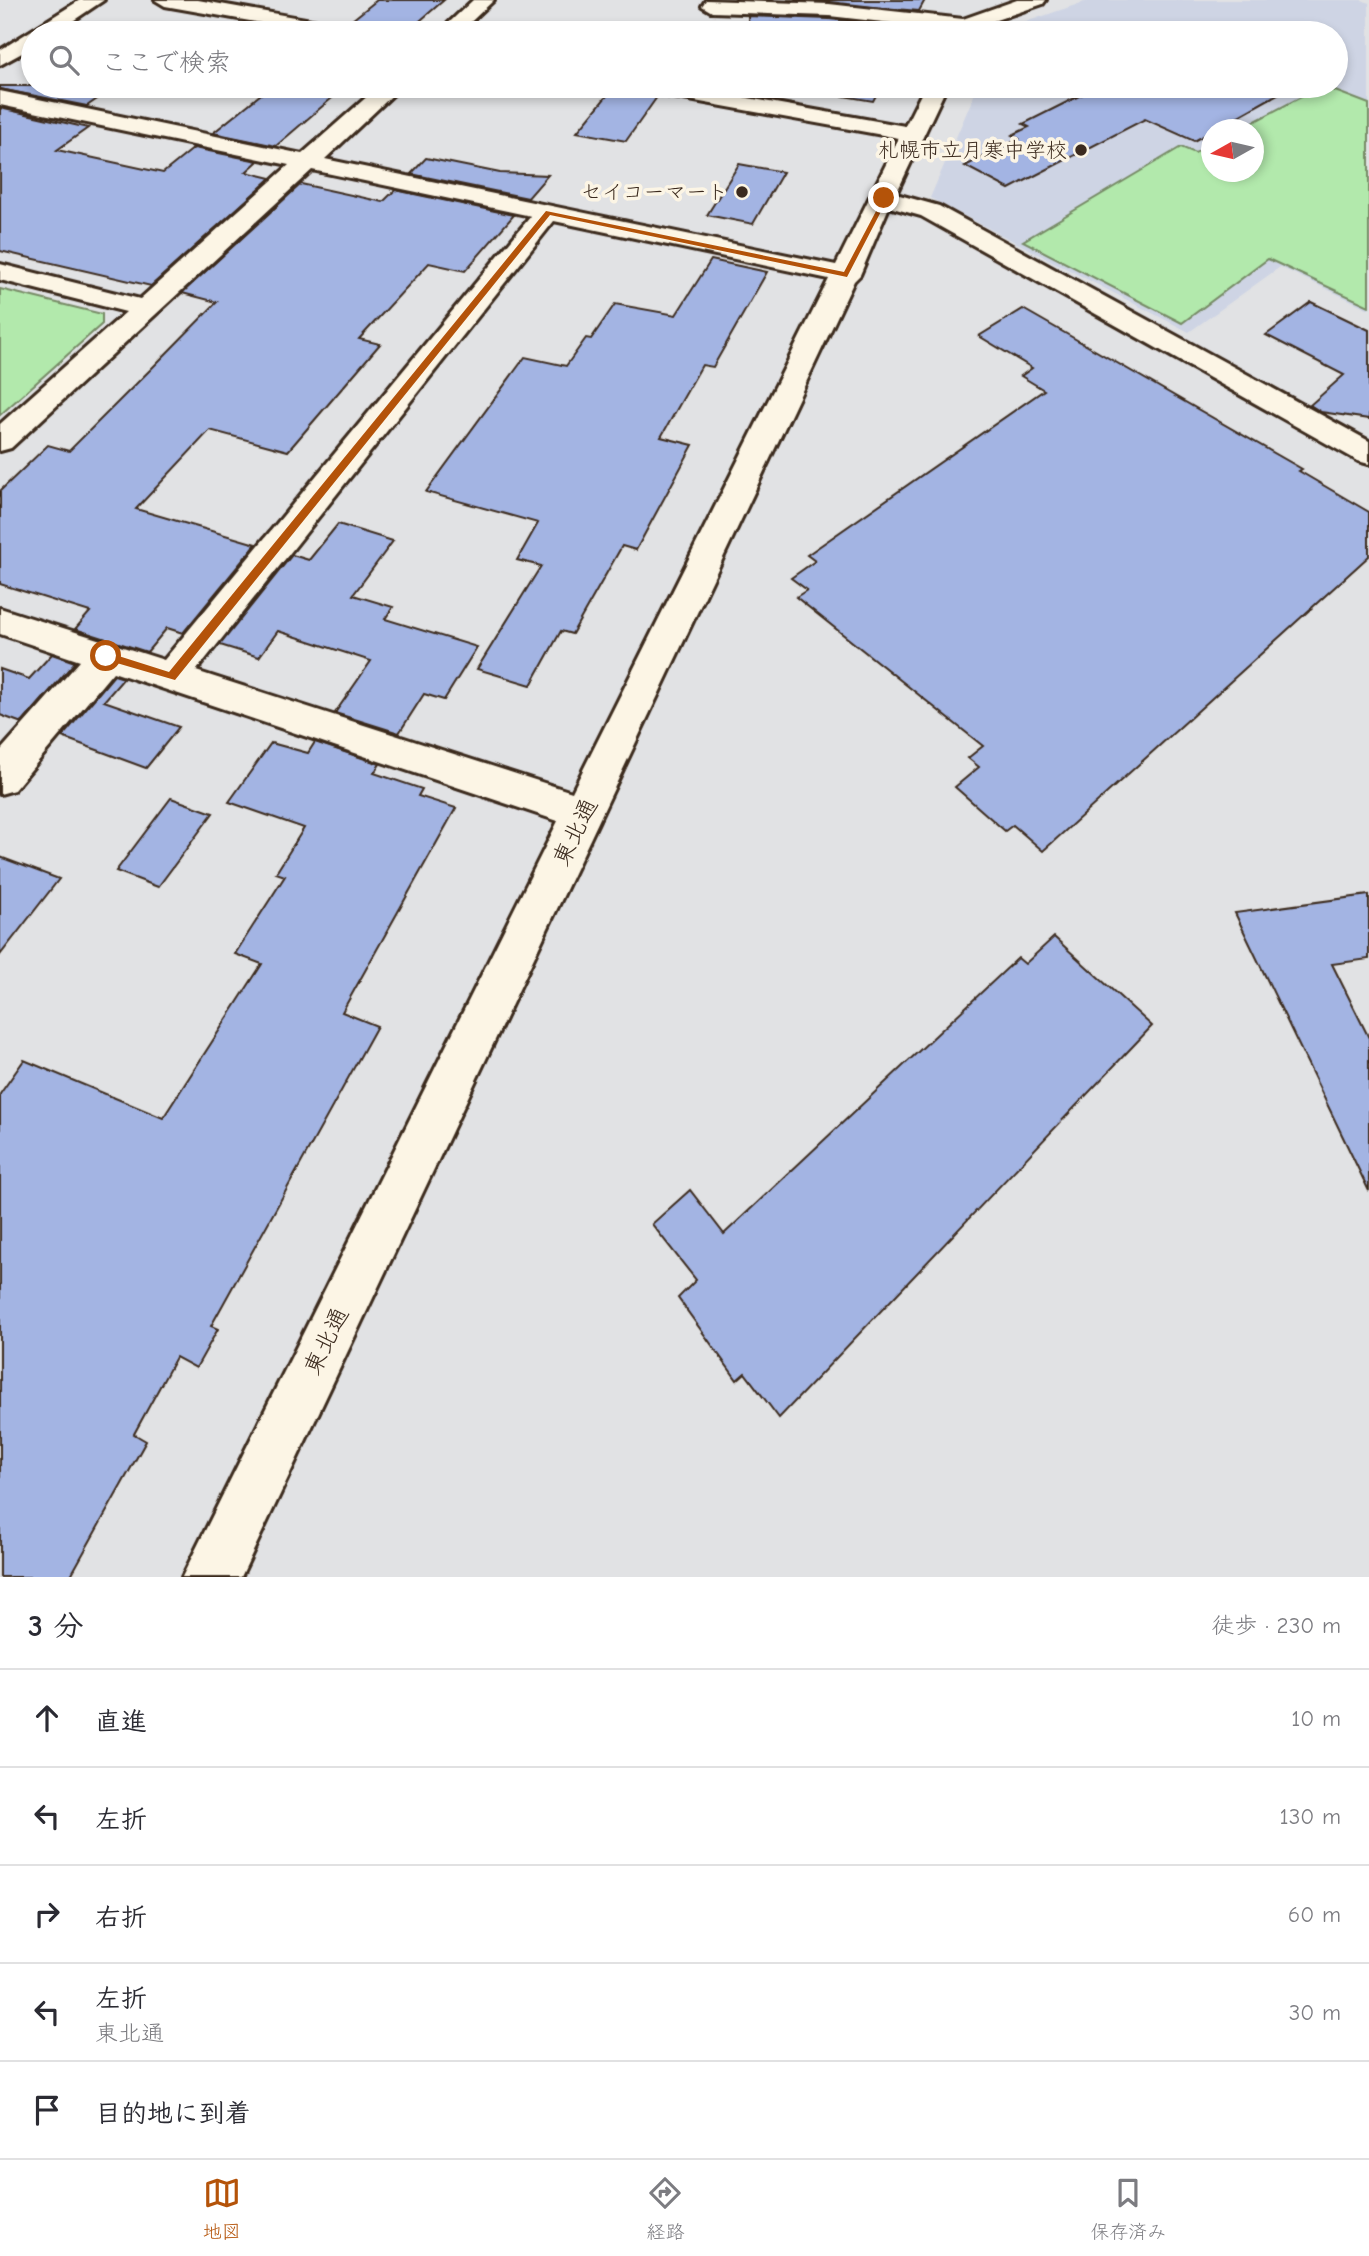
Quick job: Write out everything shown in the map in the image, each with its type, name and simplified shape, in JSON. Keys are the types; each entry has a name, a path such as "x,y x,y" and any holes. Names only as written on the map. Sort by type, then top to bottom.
{"street":[{"path":"60,21 94,0"},
{"path":"165,0 283,21"},
{"path":"461,21 484,0"},
{"path":"716,0 712,6 829,9 909,21"},
{"path":"965,21 973,0"},
{"path":"982,21 1035,0"},
{"path":"0,59 21,46"},
{"path":"0,98 847,275"},
{"path":"0,441 378,98"},
{"path":"712,98 914,134"},
{"name":"東北通","path":"211,1577 847,275 930,98"},
{"path":"884,198 930,211 1369,454"},
{"path":"171,677 548,212"},
{"path":"0,272 146,309"},
{"path":"0,621 584,813"},
{"path":"0,778 106,656"}],"shaded area":[{"name":"札幌市立月寒中学校","path":"1090,0 1362,0 1369,3 1369,309 1280,267 1189,332 930,198 973,98 1348,98 1348,21 1029,21"}],"green space":[{"path":"1348,96 1369,104 1369,306 1268,259 1182,323 1023,241 1181,147 1195,153 1201,150 1201,182 1264,182 1264,119 1259,119 1299,98"},
{"path":"0,289 102,314 102,324 0,415"}],"building":[{"path":"377,0 444,0 420,21 351,21"},
{"path":"787,0 925,0 919,11"},
{"path":"748,16 847,21 748,21"},
{"path":"0,86 21,86 21,93 0,89"},
{"path":"46,98 99,98 87,106"},
{"path":"256,98 332,98 276,146 213,133"},
{"path":"605,98 656,98 626,141 577,132"},
{"path":"1075,98 1271,98 1233,119 1201,119 1201,137 1194,141 1145,119 1009,189 965,166 1019,139 1012,135 1029,127 1023,124"},
{"path":"0,108 88,128 57,150 163,173 194,148 258,161 246,172 271,178 151,286 0,251"},
{"path":"426,158 500,173 548,175 528,198 411,174"},
{"path":"739,164 783,172 753,224 707,215"},
{"path":"301,184 383,202 395,190 514,215 465,271 429,263 359,339 380,344 288,451 210,430 136,509 256,544 183,633 167,628 147,652 75,629 90,612 0,584 0,491 48,445 69,451 217,302 182,293"},
{"path":"711,260 767,272 713,367 702,365 661,437 693,445 636,550 622,546 572,634 561,631 531,685 477,669 541,566 517,560 538,523 426,492 525,357 566,366 586,338 591,339 615,304 676,315"},
{"path":"1311,302 1369,330 1369,419 1321,412 1310,405 1344,375 1266,335"},
{"path":"1023,309 1302,469 1299,471 1369,512 1369,556 1043,851 1013,825 1005,831 955,787 979,767 968,758 983,746 796,597 807,590 791,578 815,561 807,555 1044,390 1021,376 1032,368 979,336"},
{"path":"338,524 393,541 353,595 393,607 385,619 477,647 444,700 424,694 399,733 335,713 371,661 278,631 259,657 220,645 292,555 309,560"},
{"path":"52,654 75,662 22,723 0,715 0,669 29,679"},
{"path":"114,675 124,678 104,701 179,727 146,768 62,737"},
{"path":"315,742 380,764 374,773 422,789 418,796 456,808 342,1012 377,1026 211,1326 218,1329 196,1368 176,1357 134,1434 146,1441 70,1577 0,1577 0,1094 24,1060 163,1118 262,964 235,954 285,876 276,873 304,828 229,802 271,743 308,753"},
{"path":"171,798 213,813 158,887 116,871"},
{"path":"0,857 59,879 0,955"},
{"path":"1369,895 1369,959 1332,964 1369,1038 1369,1191 1235,913"},
{"path":"1054,937 1152,1026 779,1418 745,1373 737,1380 678,1298 696,1280 652,1224 690,1190 724,1234 1018,958 1025,964"}],"place":[{"name":"札幌市立月寒中学校","path":"1081,150"},
{"name":"セイコーマート","path":"742,192"}],"route":[{"path":"106,656 171,677 548,212 847,275 884,198"}]}
